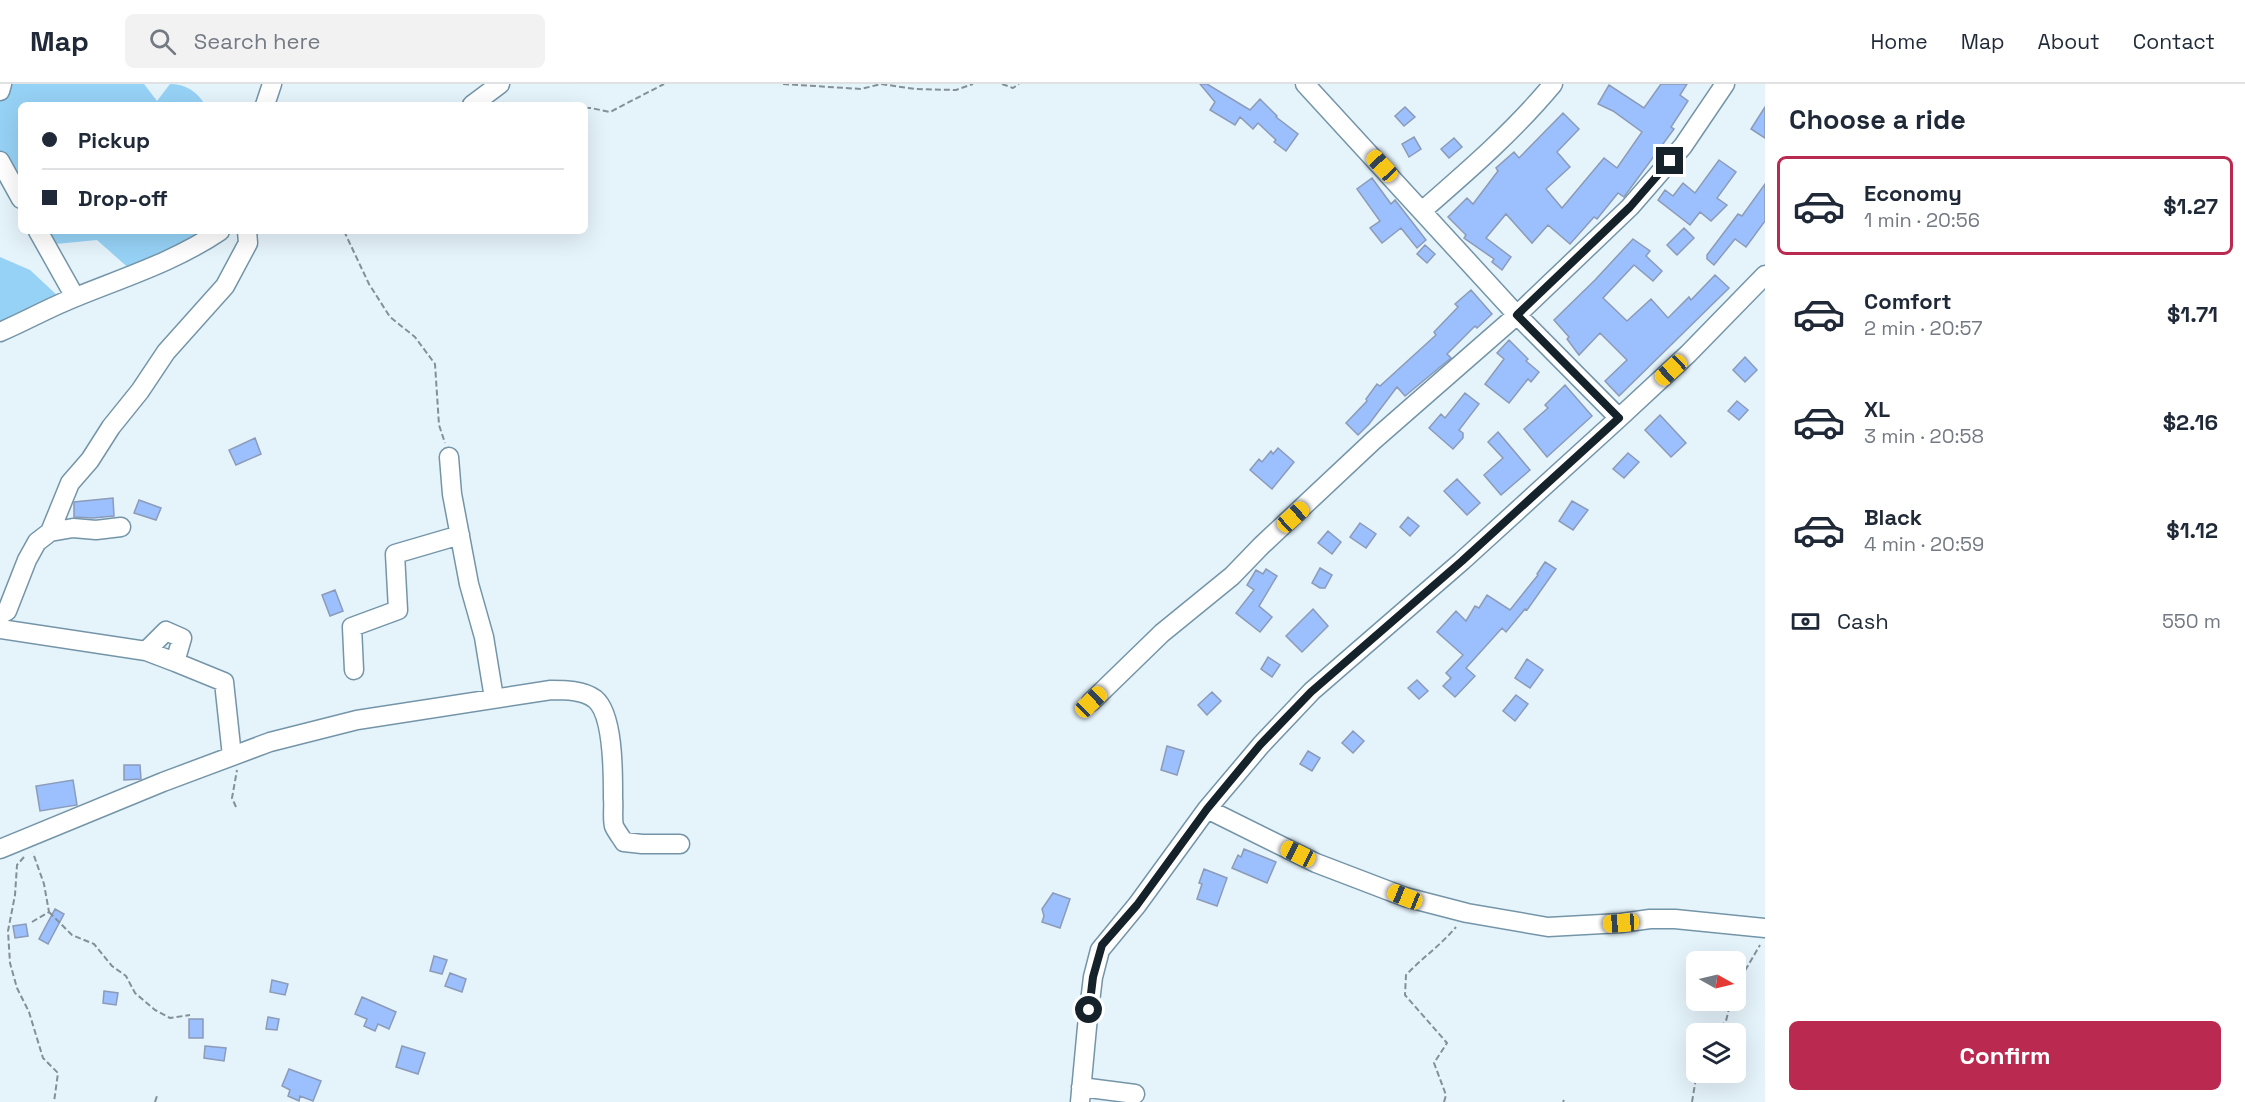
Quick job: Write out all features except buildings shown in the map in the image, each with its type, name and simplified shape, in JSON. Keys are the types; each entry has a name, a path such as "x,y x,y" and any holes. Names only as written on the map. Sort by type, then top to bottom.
{"street":[{"path":"0,91 2,84"},
{"path":"266,102 272,84"},
{"path":"476,102 500,84"},
{"path":"1305,84 1517,315 1619,418"},
{"path":"1423,210 1488,153 1532,109 1553,84"},
{"path":"1091,702 1162,633 1232,576 1374,440 1517,315 1630,207 1683,146 1725,84"},
{"path":"0,160 18,193"},
{"path":"40,234 75,297"},
{"path":"0,332 75,297 133,276 215,234"},
{"path":"0,615 7,611 27,560 38,542 50,532 70,483 90,460 111,427 140,392 166,352 225,286 248,243 248,234"},
{"path":"1135,1094 1081,1094 1093,977 1100,950 1137,905 1207,809 1260,745 1311,692 1462,561 1619,418 1688,354 1765,275"},
{"path":"449,457 452,494 469,584 484,637 494,698"},
{"path":"50,532 72,528 96,530 121,527"},
{"path":"354,670 352,627 398,610 396,554 460,535"},
{"path":"0,629 146,651 224,682 232,756"},
{"path":"146,651 166,631 182,638 175,663"},
{"path":"0,849 270,742 357,720 551,690 569,690 594,698 602,707 607,722 612,768 614,827 624,842 680,844"},
{"path":"1207,809 1316,862 1405,897 1467,913 1548,927 1675,919 1762,936"}],"path":[{"path":"588,108 610,112 664,84"},
{"path":"783,84 861,89 881,84 915,89 956,90 973,84"},
{"path":"1002,84 1013,88 1019,84"},
{"path":"345,234 369,284 390,317 415,337 435,364 439,425 449,457"},
{"path":"232,756 238,772 232,798 236,807"},
{"path":"37,833 32,848 44,884 49,912 72,935 93,944 112,966 126,976 135,993 155,1010 170,1018 190,1015"},
{"path":"24,856 16,865 15,895 8,931 10,963 17,988 29,1012 43,1058 58,1074 54,1102"},
{"path":"32,922 49,912"},
{"path":"1444,1102 1446,1095 1434,1063 1447,1043 1405,995 1406,975 1444,941 1467,913"},
{"path":"1746,967 1762,936"},
{"path":"1692,1102 1695,1083"},
{"path":"155,1102 157,1096"}],"shaded area":[{"path":"0,84 144,84 157,101 170,84 175,84 194,92 203,102 18,102 18,188 0,155"},
{"path":"49,234 200,234 200,242 132,271 97,240 56,244"},
{"path":"0,257 30,270 59,297 0,322"}],"route":[{"path":"1089,1010 1093,977 1102,945 1137,905 1180,844 1260,745 1311,692 1383,632 1619,418 1517,315 1630,207 1670,161"}]}
